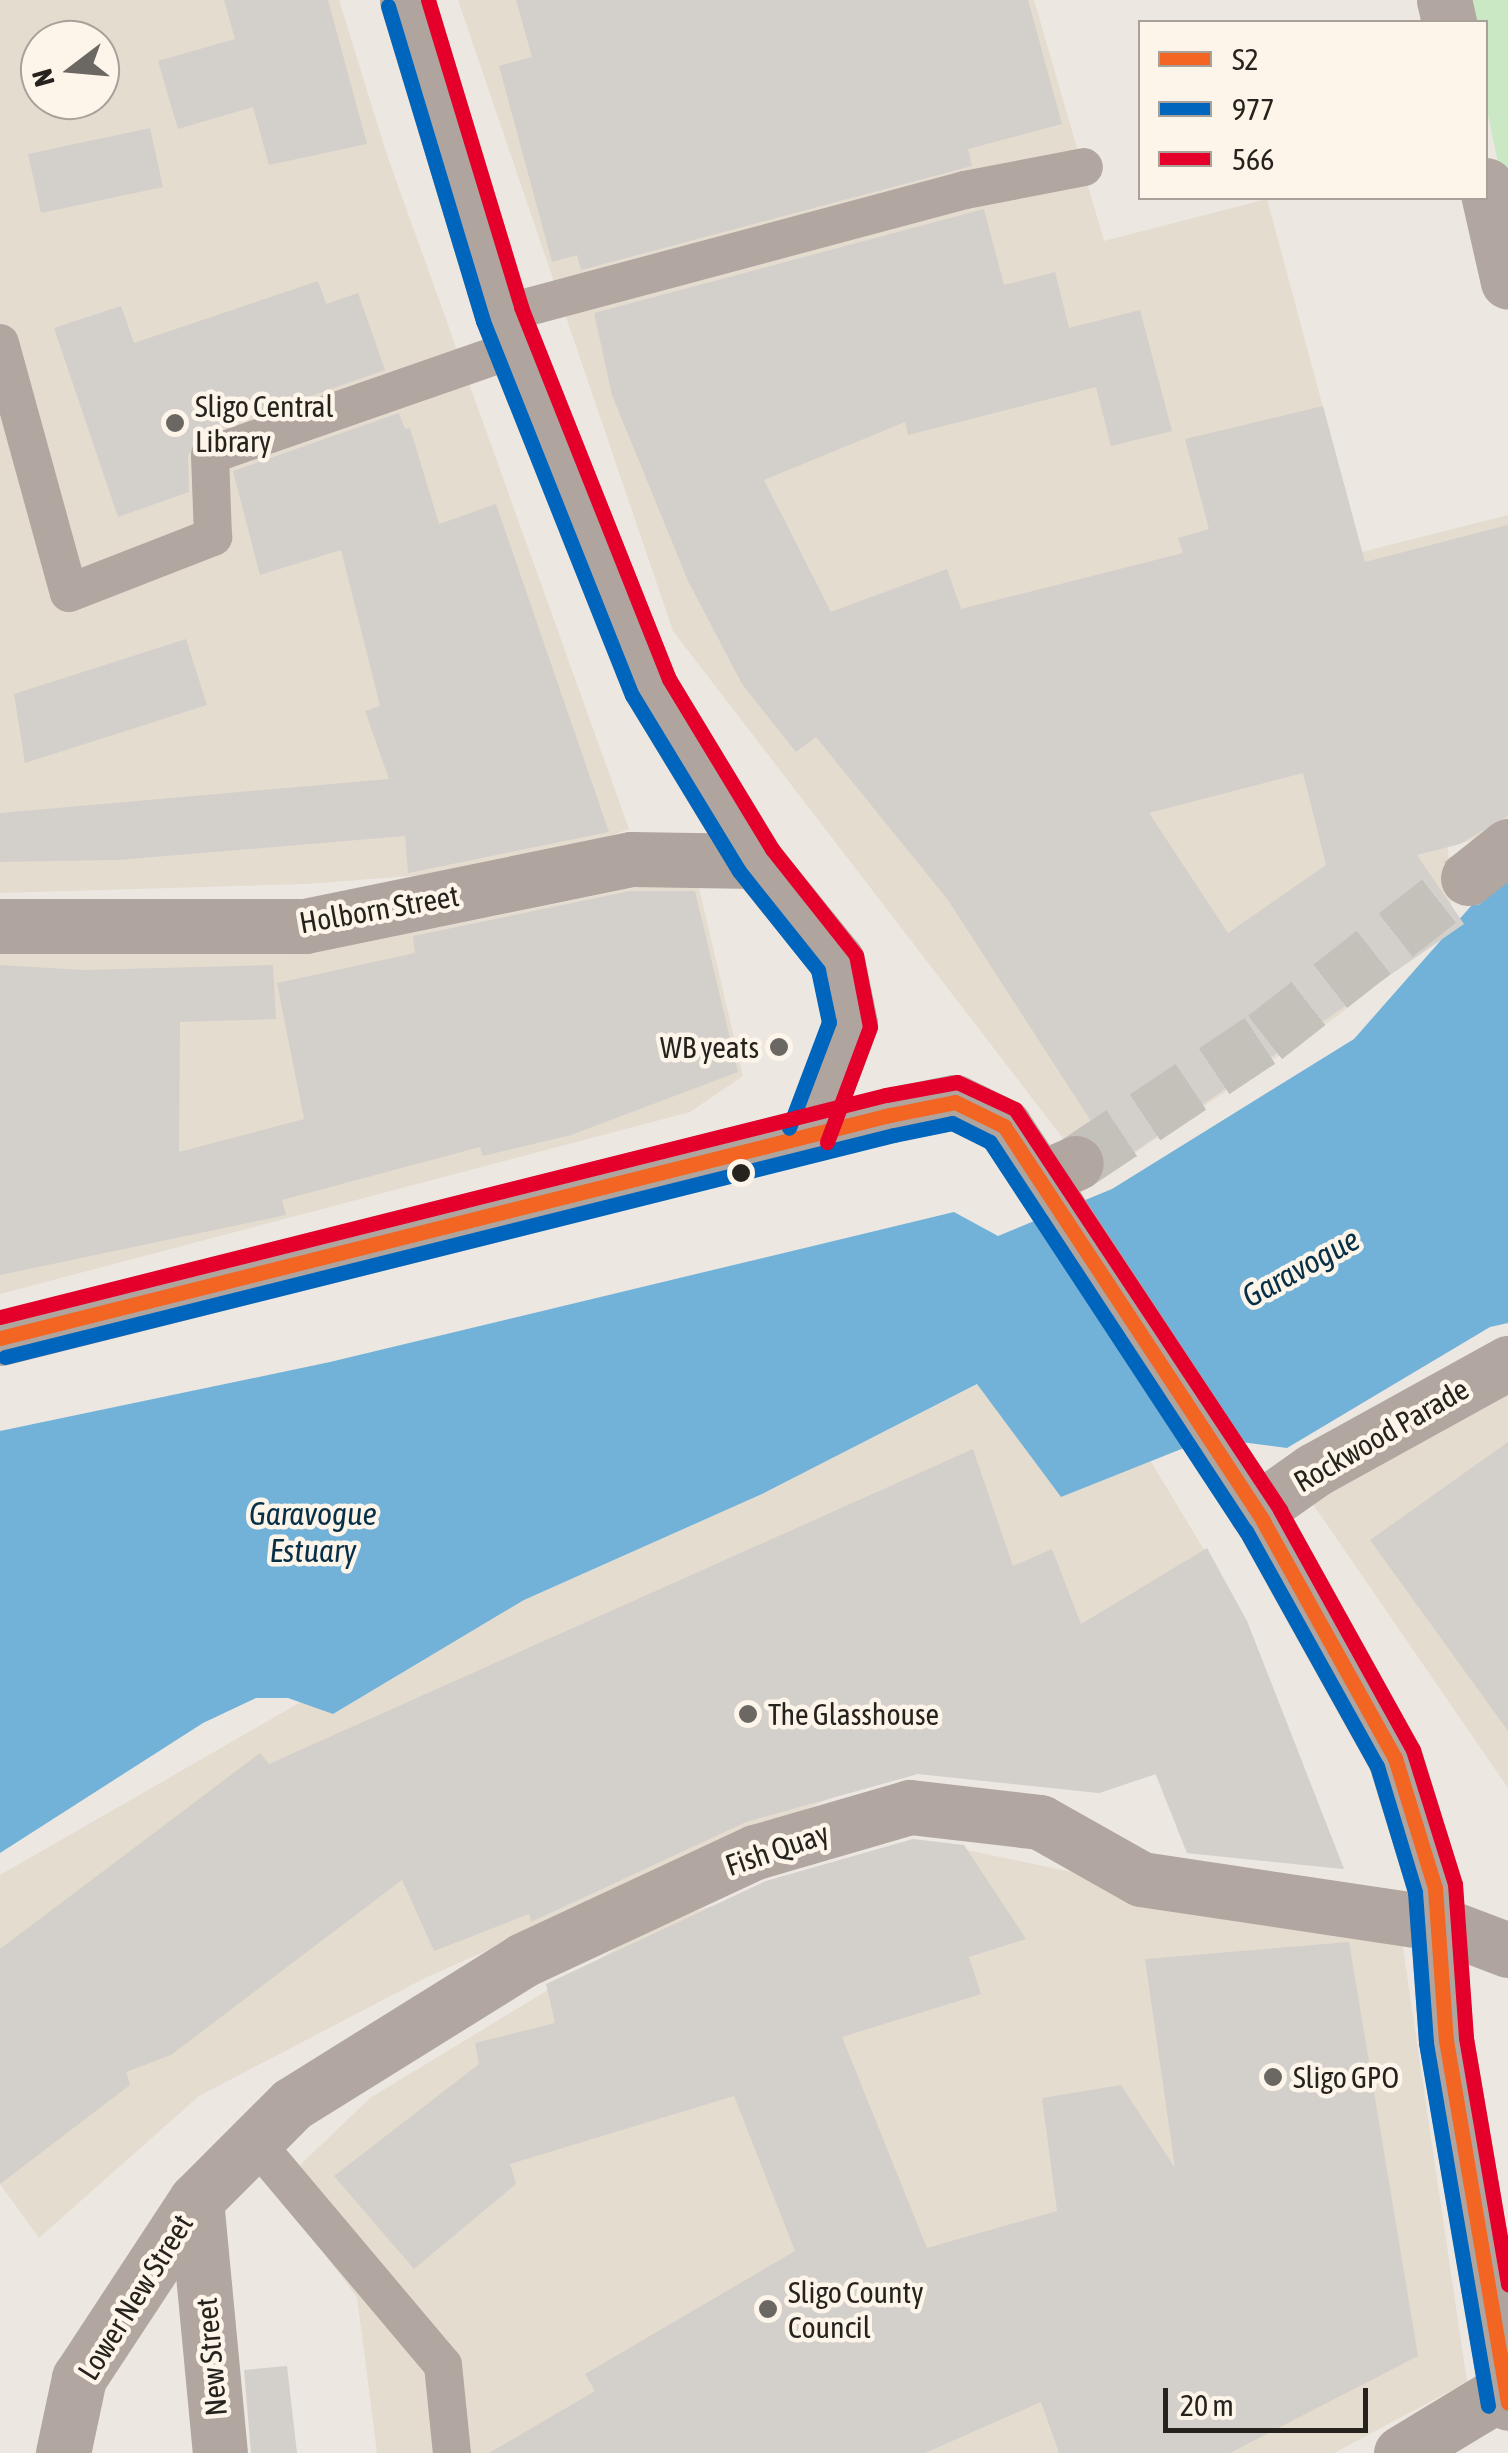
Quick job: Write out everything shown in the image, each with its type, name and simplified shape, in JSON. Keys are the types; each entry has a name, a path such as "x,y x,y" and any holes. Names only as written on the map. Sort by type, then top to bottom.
{"main road":[{"path":"407,0 508,331 652,688 756,861 837,961 850,1024 808,1135"},
{"name":"Holborn Street","path":"0,926 304,926 631,859 756,861"},
{"path":"0,1338 890,1114 955,1102 1004,1126 1058,1183 1249,1499 1390,1747 1436,1888 1446,2040 1506,2396 1401,2453"},
{"path":"1438,1923 1508,1950"}],"street":[{"path":"1488,194 1508,282"},
{"name":"Rockwood Parade","path":"1249,1499 1314,1470 1508,1364"},
{"name":"Fish Quay","path":"196,2200 292,2104 523,1960 754,1852 910,1807 1040,1822 1141,1880 1438,1923"},
{"name":"Lower New Street","path":"62,2453 79,2378 196,2200"},
{"name":"New Street","path":"196,2200 220,2453"}],"lane":[{"path":"0,342 68,594 213,537 210,455 508,331 965,190 1084,167"},
{"path":"255,2142 443,2366 452,2453"}],"shaded area":[{"path":"0,0 339,0 387,155 629,829 527,867 306,884 0,893"},
{"path":"458,0 1034,0 1104,241 1267,200 1362,552 1508,515 1508,830 1448,847 1452,917 1339,1015 1095,1180 673,631"},
{"path":"696,875 743,1076 690,1112 0,1294 0,943 314,953"},
{"path":"1508,1382 1508,1788 1308,1497"},
{"path":"978,1384 1061,1497 1150,1460 1247,1621 1344,1869 1187,1853 1155,1774 1099,1793 892,1771 425,1978 199,2096 39,2238 0,2184 0,1875 301,1702 333,1714 524,1600 762,1494"},
{"path":"924,1841 1402,1941 1467,2382 1334,2453 377,2453 357,2297 275,2189 370,2098 660,1922"}],"green space":[{"path":"1464,0 1508,0 1508,210 1488,115 1488,20 1469,20"}],"water":[{"name":"Garavogue Estuary","path":"1508,864 1508,1323 1490,1327 1287,1448 1209,1438 1061,1497 977,1384 762,1494 524,1600 333,1714 288,1698 256,1698 203,1723 0,1853 0,1431 330,1362 954,1212 998,1236 1112,1189 1354,1039"}],"building":[{"path":"224,0 328,0 367,144 269,165 253,107 178,129 158,61 235,39"},
{"path":"516,0 1028,0 1062,124 968,149 972,166 581,270 577,255 552,262 499,66 532,57"},
{"path":"150,128 163,187 41,213 28,154"},
{"path":"984,209 1004,285 1055,272 1069,328 1140,310 1172,431 1111,446 1096,387 908,435 905,422 764,480 831,612 947,569 961,609 1183,553 1178,538 1209,529 1185,439 1323,406 1365,562 1508,525 1508,816 1460,844 1417,855 1464,924 1118,1163 948,900 816,737 796,752 742,684 688,581 612,395 594,313","holes":["1303,773 1326,865 1228,933 1149,813"]},
{"name":"Sligo Central Library","path":"318,281 326,304 358,293 385,370 202,434 188,455 189,492 118,517 54,328 121,306 134,343"},
{"path":"399,413 405,429 410,428 439,524 496,504 609,832 408,873 405,836 118,860 0,862 0,813 389,779 365,711 380,706 341,550 260,575 233,471"},
{"path":"186,639 207,705 25,763 14,694"},
{"path":"630,891 695,891 738,1072 571,1135 483,1156 480,1147 282,1200 286,1215 0,1275 0,965 83,970 273,965 276,1019 180,1022 179,1152 304,1119 277,983 415,953 413,936"},
{"path":"1508,1442 1508,1731 1370,1540"},
{"path":"973,1449 1013,1566 1052,1549 1081,1624 1207,1548 1247,1621 1344,1869 1187,1853 1156,1774 1099,1793 918,1774 746,1822 531,1922 529,1914 434,1951 402,1880 171,2055 126,2072 130,2085 0,2184 0,1949 260,1753 269,1764"},
{"path":"913,1839 964,1845 1026,1939 969,1957 981,1994 842,2037 927,2248 1057,2211 1042,2098 1121,2085 1175,2168 1145,1959 1349,1942 1418,2356 1230,2453 1059,2453 1041,2402 925,2453 489,2453 595,2391 585,2374 795,2251 734,2096 510,2164 516,2184 414,2269 334,2176 479,2064 475,2043 555,2023 546,1984 766,1881"},
{"path":"287,2366 297,2453 251,2453 244,2370"}],"tunnel":[{"path":"1076,1163 1265,1037 1468,878"}],"transit line":[{"name":"566","path":"428,0 521,307 669,679 772,849 856,955 870,1027 827,1142"},
{"name":"977","path":"388,6 483,321 632,695 739,871 818,970 829,1022 789,1128"},
{"name":"566","path":"0,1317 886,1095 957,1082 1015,1109 1280,1510 1413,1750 1455,1884 1466,2038 1508,2284"},
{"name":"S2","path":"0,1338 890,1115 955,1102 1004,1126 1263,1521 1395,1758 1435,1888 1446,2040 1508,2403"},
{"name":"977","path":"5,1357 894,1135 952,1123 990,1142 1246,1531 1377,1766 1415,1892 1426,2043 1488,2406"}],"place":[{"name":"Sligo Central Library","path":"175,423"},
{"name":"WB yeats","path":"779,1047"},
{"name":"The Glasshouse","path":"748,1714"},
{"name":"Sligo GPO","path":"1273,2077"},
{"name":"Sligo County Council","path":"768,2309"}],"water label":[{"name":"Garavogue","path":"1301,1268"}]}
